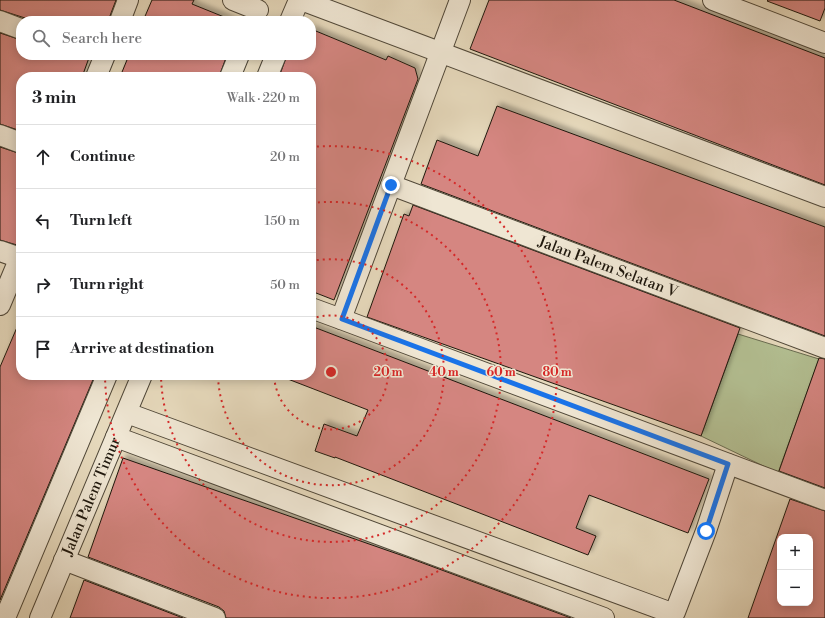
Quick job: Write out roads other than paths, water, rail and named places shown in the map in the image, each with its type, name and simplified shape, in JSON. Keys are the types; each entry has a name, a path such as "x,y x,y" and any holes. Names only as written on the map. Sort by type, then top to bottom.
{"street":[{"path":"122,16 128,0"},
{"path":"233,0 258,10"},
{"path":"292,16 300,0 825,197"},
{"path":"342,319 460,0"},
{"path":"713,0 825,44"},
{"path":"0,21 16,27"},
{"path":"232,72 237,60"},
{"path":"269,72 274,60"},
{"path":"0,135 16,141"},
{"name":"Jalan Palem Selatan V","path":"391,185 825,348"},
{"path":"0,251 16,255"},
{"path":"0,305 16,266"},
{"path":"316,310 825,500"},
{"path":"5,618 105,380"},
{"name":"Jalan Palem Timur","path":"40,618 140,380"},
{"path":"127,413 674,616 706,531 728,464"},
{"path":"116,437 604,618"},
{"path":"64,560 215,618"}]}
